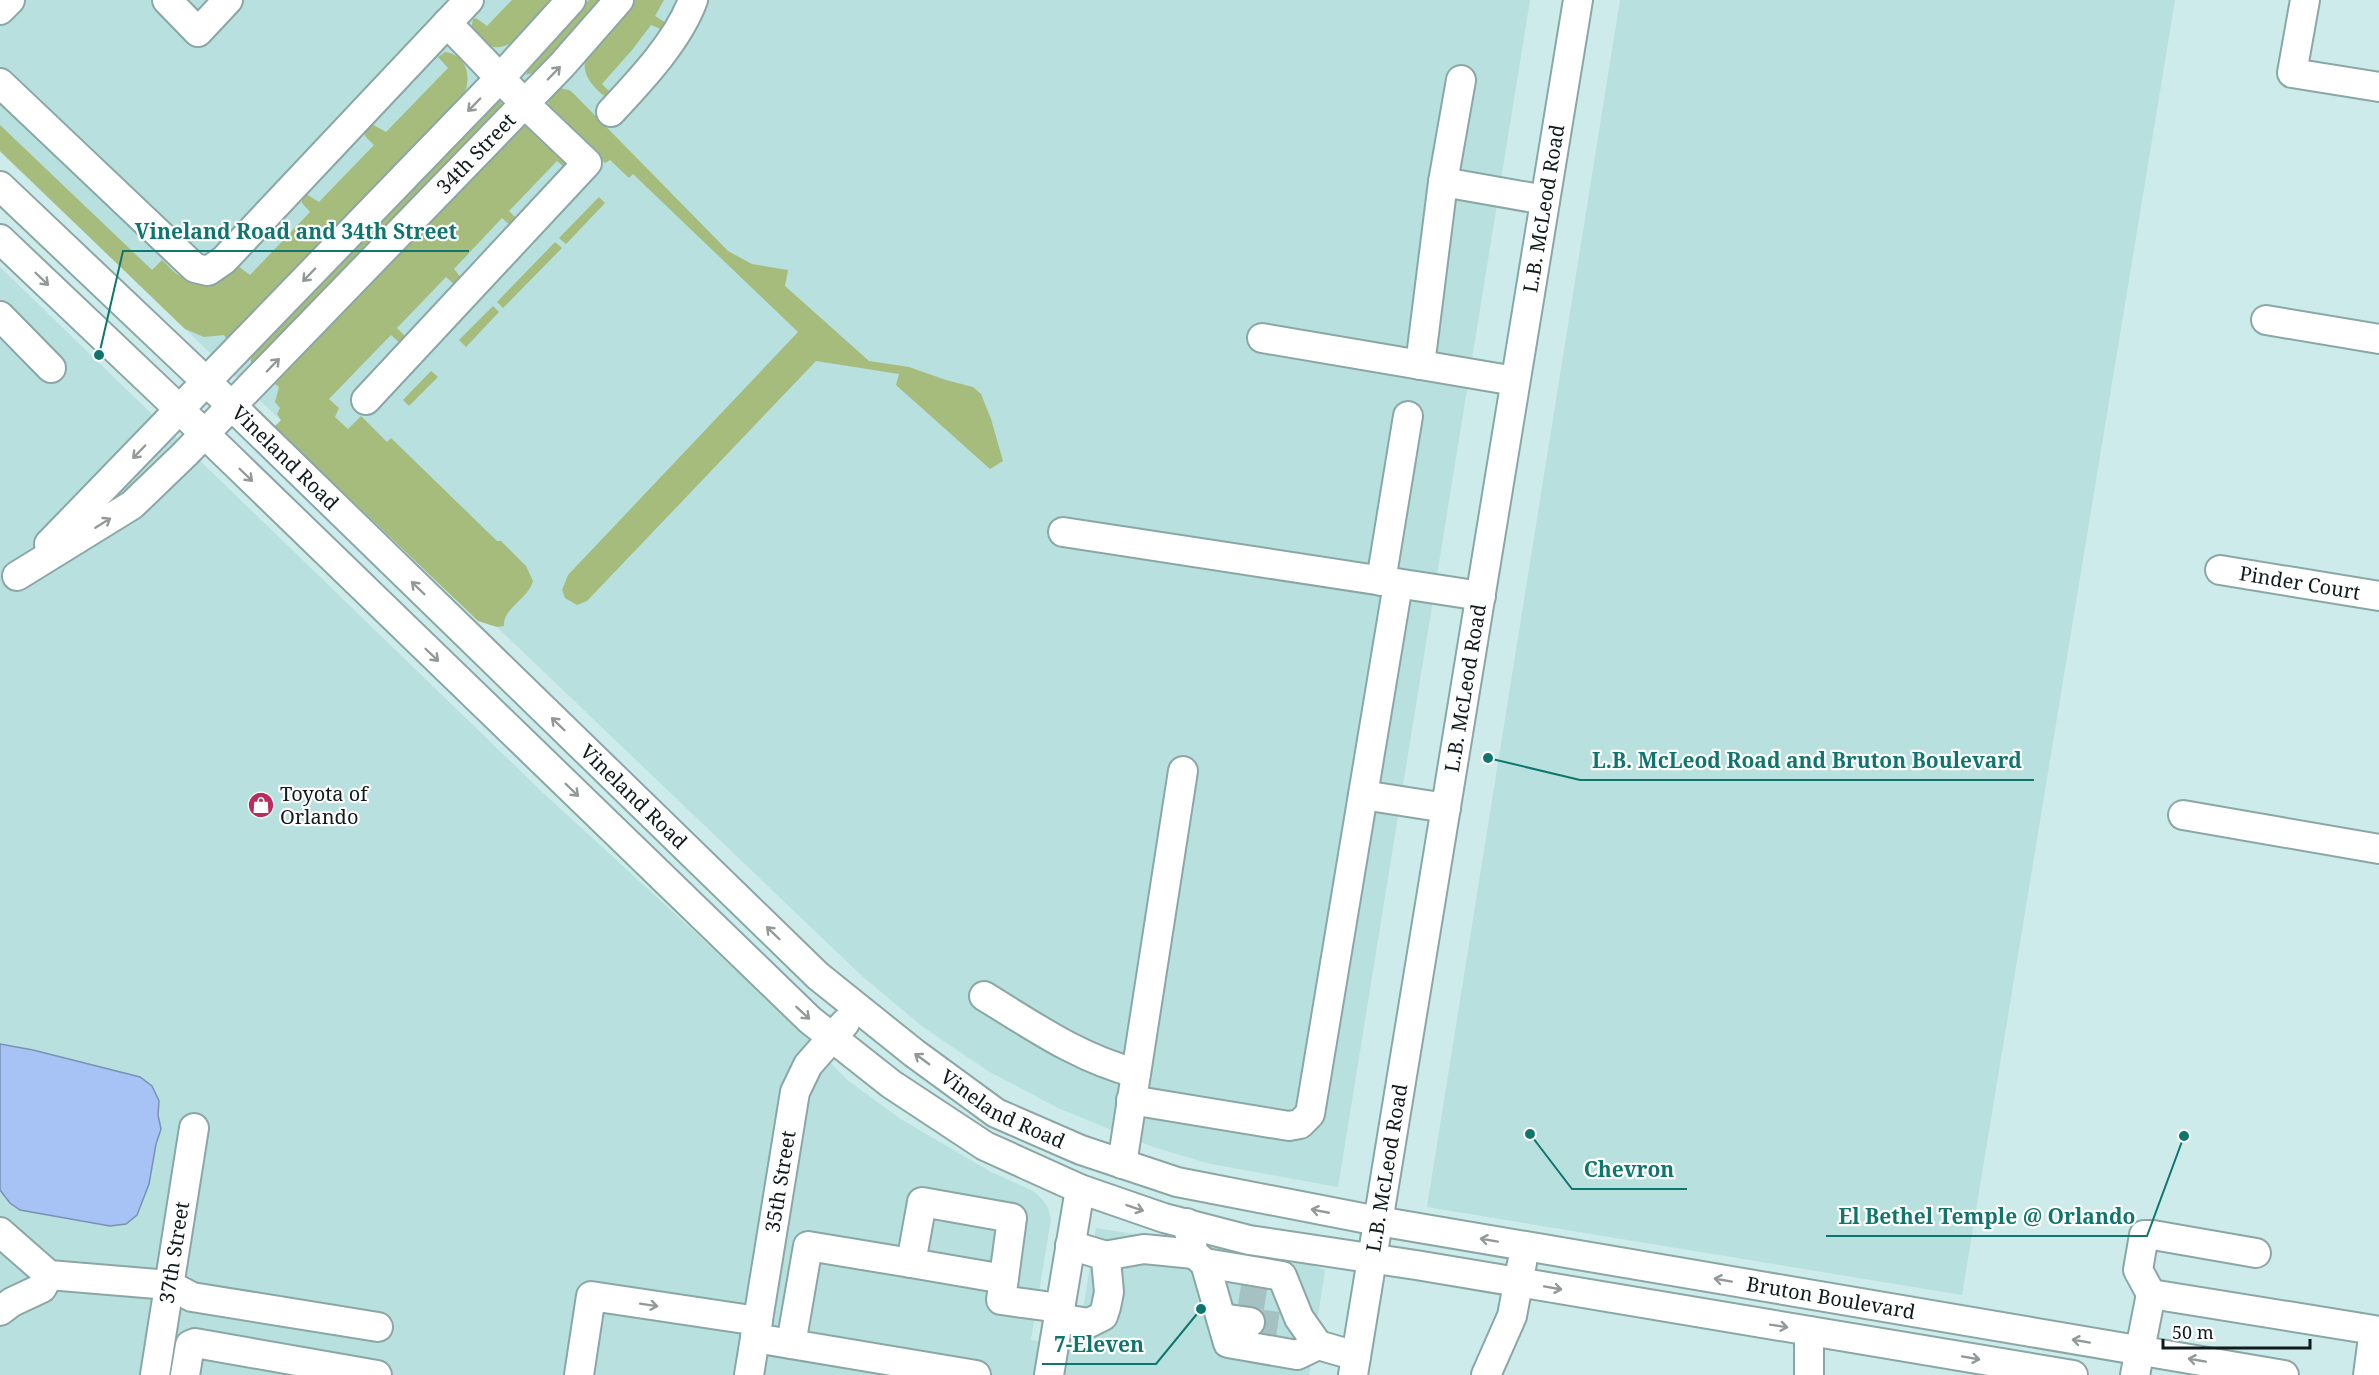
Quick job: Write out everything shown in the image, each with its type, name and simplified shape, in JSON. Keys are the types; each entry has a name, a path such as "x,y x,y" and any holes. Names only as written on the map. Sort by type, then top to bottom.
{"street":[{"path":"0,10 10,0"},
{"path":"167,0 198,32 228,0"},
{"path":"0,83 195,268 208,272 224,260 469,0"},
{"name":"34th Street","path":"571,0 501,77 17,576 132,505 233,407 525,104 591,34 619,0"},
{"path":"611,112 639,82 686,17 693,0"},
{"name":"L.B. McLeod Road","path":"1355,1366 1578,0"},
{"path":"2305,0 2292,73 2379,87"},
{"path":"366,400 587,163 525,104 447,23"},
{"path":"1420,365 1443,182 1461,80"},
{"path":"1443,182 1545,200"},
{"name":"Vineland Road","path":"0,186 233,407 818,976 914,1053 996,1113 1081,1150 1178,1182 1378,1221"},
{"name":"Vineland Road","path":"0,239 179,409 784,995 831,1037 891,1084 985,1146 1080,1189 1187,1223 1250,1240 1371,1258"},
{"path":"0,316 51,368"},
{"path":"2266,320 2379,339"},
{"path":"1262,338 1515,381"},
{"path":"984,996 1084,1055 1114,1068 1134,1087 1289,1126 1300,1124 1310,1114 1363,795 1408,416"},
{"path":"1063,532 1480,596"},
{"name":"Pinder Court","path":"2220,570 2379,597"},
{"path":"1122,1164 1183,771"},
{"path":"1363,795 1446,808"},
{"path":"2184,815 2379,849"},
{"name":"35th Street","path":"749,1375 795,1092 808,1065 831,1037 860,1010"},
{"name":"37th Street","path":"155,1375 194,1128"},
{"path":"1049,1375 1080,1189"},
{"path":"911,1263 922,1202 1012,1218 1001,1300 1059,1313 1089,1323 1103,1316 1109,1292 1108,1269 1104,1256"},
{"name":"Bruton Boulevard","path":"1378,1221 1525,1246 2137,1363 2284,1375"},
{"path":"1187,1223 1235,1282"},
{"path":"0,1232 49,1275 169,1285 192,1297 378,1327"},
{"path":"2137,1363 2151,1294 2138,1270 2144,1235 2256,1253"},
{"path":"1070,1245 1104,1256 1144,1249 1235,1282 1299,1318 1313,1338"},
{"path":"791,1344 808,1246 1004,1279"},
{"path":"1486,1375 1512,1316 1525,1246"},
{"name":"Bruton Boulevard","path":"1371,1258 2073,1375"},
{"path":"0,1311 12,1302 42,1288 49,1275"},
{"path":"1235,1282 1221,1318 1228,1343 1297,1355 1313,1338"},
{"path":"2151,1294 2377,1331 2368,1375"},
{"path":"579,1375 591,1296 756,1329 791,1344 925,1371 976,1375"},
{"path":"1221,1318 1250,1322"},
{"path":"1278,1326 1313,1338 1355,1366"},
{"path":"1809,1331 1809,1375"},
{"path":"184,1375 190,1345 195,1343 377,1375"}],"shaded area":[{"path":"0,0 1530,0 1338,1187 1211,1164 1153,1147 1058,1108 988,1071 923,1027 862,976 0,152"},
{"path":"1620,0 2175,0 1962,1295 1427,1207"},
{"path":"0,267 541,791 783,1013 846,1079 899,1118 991,1172 1033,1191 1042,1199 1051,1219 1031,1340 1077,1348 1096,1228 1302,1261 1325,1270 1309,1375 0,1375"}],"green space":[{"path":"512,0 556,0 514,42 494,47 484,43 471,29 473,19 476,18 487,26"},
{"path":"589,0 606,0 538,71 526,75 532,61"},
{"path":"635,0 664,0 655,16 668,24 663,30 651,25 602,84 611,93 607,98 587,77 585,60"},
{"path":"445,52 459,58 467,70 467,85 461,99 227,340 224,335 204,337 185,329 0,151 0,125 152,270 162,260 175,273 188,280 211,281 238,266 250,275 310,212 302,203 302,197 306,194 319,202 374,145 365,136 364,131 370,123 386,132 448,68 438,57"},
{"path":"560,88 573,93 728,251 752,264 788,270 785,286 869,361 909,367 973,387 981,394 1003,461 990,469 896,385 899,374 816,361 587,601 577,605 565,598 562,590 568,575 798,332 633,174 629,178 610,160 605,163 556,116 548,105 550,97"},
{"path":"501,101 502,106 498,113 251,364 251,358 256,350 491,105"},
{"path":"529,124 570,161 564,167 557,161 509,211 519,221 512,227 502,218 454,269 463,280 456,286 446,277 397,328 406,337 400,343 391,335 329,399 339,408 335,417 348,429 361,416 387,442 391,438 497,541 501,541 526,566 533,581 531,587 507,614 504,626 497,627 478,621 281,433 275,426 281,420 277,414 280,408 275,402 279,387 275,384 518,128"},
{"path":"599,197 605,203 566,244 559,238"},
{"path":"555,242 562,248 503,308 497,302"},
{"path":"493,306 499,312 466,347 459,340"},
{"path":"431,371 438,377 409,406 403,400"}],"water":[{"path":"0,1044 140,1077 152,1086 159,1101 158,1115 161,1129 149,1184 137,1215 126,1224 110,1226 20,1210 10,1203 0,1190"}],"tunnel":[{"path":"1240,1292 1266,1296"},
{"path":"1250,1322 1278,1326"}],"place":[{"name":"Vineland Road and 34th Street","path":"99,355"},
{"name":"L.B. McLeod Road and Bruton Boulevard","path":"1488,758"},
{"name":"Toyota of Orlando","path":"261,805"},
{"name":"Chevron","path":"1530,1134"},
{"name":"El Bethel Temple @ Orlando","path":"2184,1136"},
{"name":"7-Eleven","path":"1201,1309"}]}
